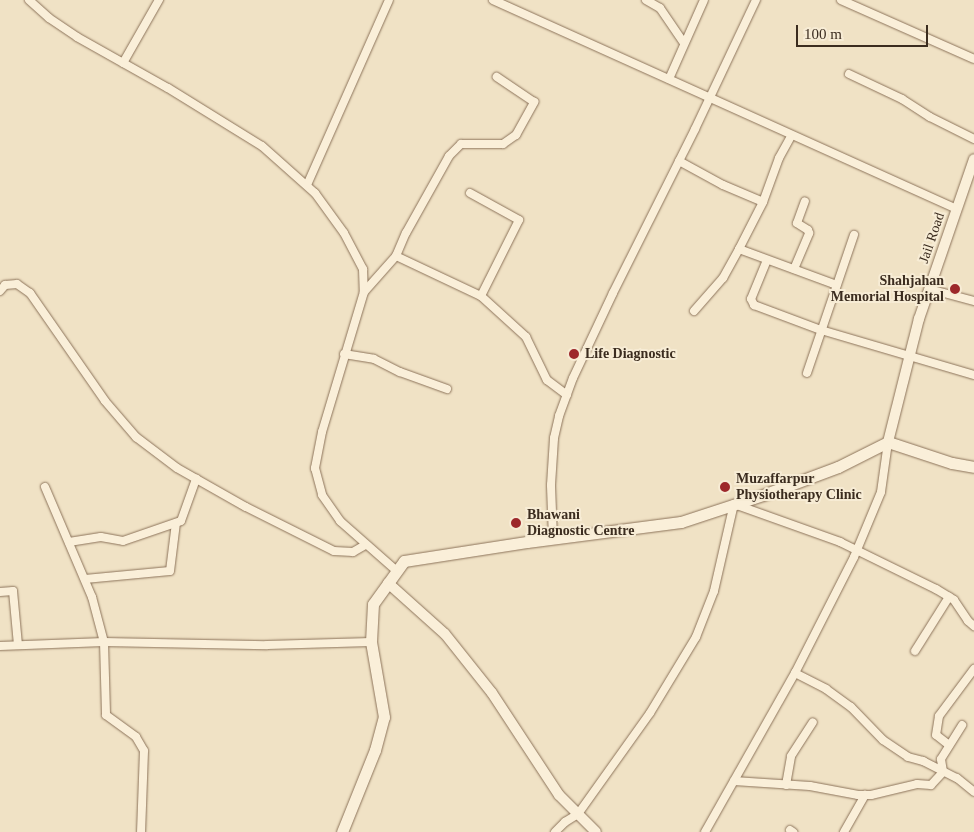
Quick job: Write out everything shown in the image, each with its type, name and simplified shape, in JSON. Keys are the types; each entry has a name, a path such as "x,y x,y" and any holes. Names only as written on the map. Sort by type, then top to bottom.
{"main road":[{"path":"342,832 375,750 384,717 371,642 372,604 404,561 553,538 681,522 838,467 888,442 952,464 974,466"}],"street":[{"path":"29,0 49,18 77,37 262,146 315,193 344,233 363,269 364,292 322,432 315,468 322,495 340,521 365,545 397,571"},
{"path":"123,63 159,0"},
{"path":"306,185 390,0"},
{"path":"493,0 791,136 957,209"},
{"path":"646,0 660,8 684,43"},
{"path":"669,79 704,0"},
{"path":"553,538 551,486 554,438 567,395 613,293 710,98 756,0"},
{"path":"841,0 974,59"},
{"path":"849,74 902,99 930,117 974,139"},
{"path":"364,292 396,256 406,233 449,156 461,144 503,144 516,135 534,102 497,77"},
{"path":"694,311 723,278 763,202 779,158 791,136"},
{"name":"Jail Road","path":"888,442 909,357 929,289 974,158"},
{"path":"679,161 723,185 763,202"},
{"path":"470,193 519,220 481,296"},
{"path":"794,269 808,233 808,230 797,223 805,201"},
{"path":"807,373 854,235"},
{"path":"739,249 838,285"},
{"path":"396,256 481,296 526,337 547,380 567,395"},
{"path":"767,260 750,302 821,330 974,375"},
{"path":"0,291 5,285 17,284 30,293 105,402 136,437 177,468 246,507 334,551 353,552 365,545"},
{"path":"929,289 974,301"},
{"path":"344,354 374,359 400,372 447,389"},
{"path":"705,832 795,673 856,552 881,492 888,442"},
{"path":"69,542 101,537 123,541 181,521 196,479"},
{"path":"45,487 84,579 104,642 106,715 136,737 144,751 141,832"},
{"path":"555,832 565,822 578,814 650,713 696,637 714,592 734,504 840,542 856,552 949,597 954,600 968,621 974,626"},
{"path":"84,579 170,571 176,523"},
{"path":"388,583 445,634 492,692 559,795 596,832"},
{"path":"0,592 13,592 18,645"},
{"path":"915,651 949,597"},
{"path":"0,646 104,642 267,645 371,642"},
{"path":"949,744 936,735 939,716 974,669"},
{"path":"795,673 826,689 851,707 883,740 902,753 957,778 974,792"},
{"path":"786,785 791,756 813,722"},
{"path":"943,772 941,759 962,725"},
{"path":"734,781 746,780 810,786 865,795 917,784 930,785 943,772"},
{"path":"844,832 865,795"}],"place":[{"name":"Shahjahan Memorial Hospital","path":"955,289"},
{"name":"Life Diagnostic","path":"574,354"},
{"name":"Muzaffarpur Physiotherapy Clinic","path":"725,487"},
{"name":"Bhawani Diagnostic Centre","path":"516,523"}]}
